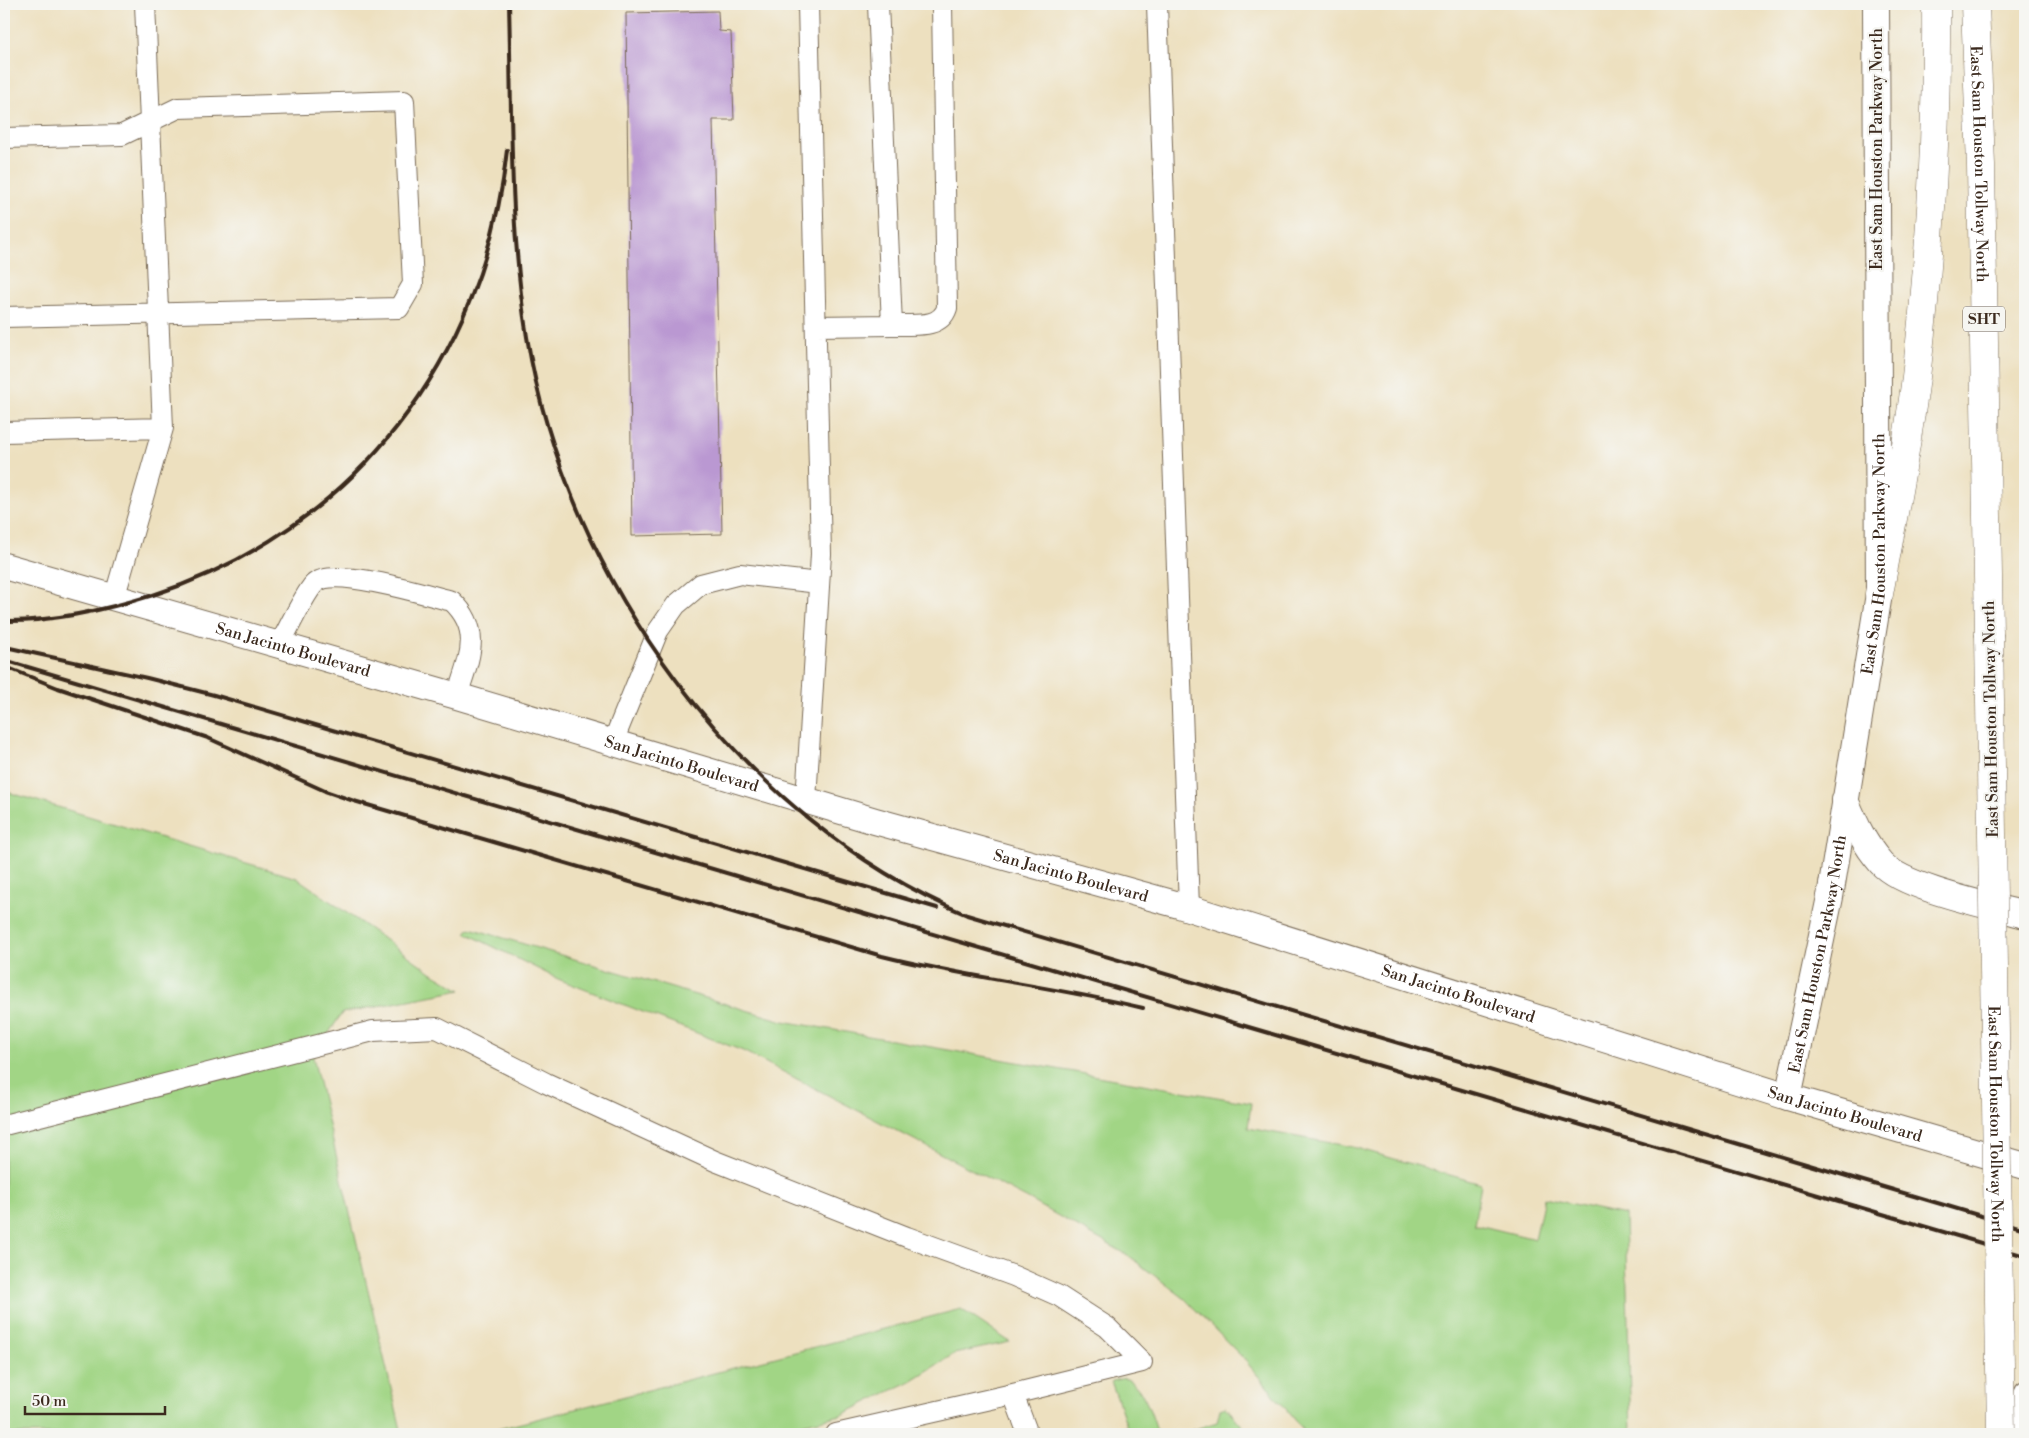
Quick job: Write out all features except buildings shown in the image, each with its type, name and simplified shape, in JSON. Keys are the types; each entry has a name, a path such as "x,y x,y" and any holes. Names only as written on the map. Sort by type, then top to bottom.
{"highway":[{"path":"1879,594 1916,379 1926,286 1933,188 1936,4"},
{"name":"East Sam Houston Tollway North","path":"1976,4 1981,166 2001,1434"}],"main road":[{"name":"East Sam Houston Parkway North","path":"1788,1097 1830,897 1879,594 1876,4"},
{"name":"San Jacinto Boulevard","path":"4,566 114,599 280,644 806,800 1189,908 1788,1097 2025,1166"},
{"path":"1845,800 1863,839 1883,865 1917,885 2025,915"}],"street":[{"path":"114,599 163,428 145,4"},
{"path":"806,800 821,554 808,4"},
{"path":"878,4 892,325"},
{"path":"816,326 936,323 944,316 947,308 942,4"},
{"path":"1157,4 1189,908"},
{"path":"4,138 122,135 178,108 404,101 414,284 399,308 4,317"},
{"path":"4,432 163,428"},
{"path":"614,742 658,630 676,604 701,584 740,574 819,583"},
{"path":"280,644 314,583 326,578 347,577 452,601 464,612 470,626 471,651 457,696"},
{"path":"4,1125 373,1031 437,1028 546,1083 715,1161 898,1234 1014,1276 1059,1296 1107,1327 1142,1362 1013,1394 836,1434"},
{"path":"2014,1434 2025,1391"},
{"path":"1013,1394 1028,1434"}],"green space":[{"path":"4,791 297,878 434,974 461,990 342,1013 313,1057 402,1434 4,1434"},
{"path":"470,928 783,1021 1251,1103 1248,1128 1353,1147 1481,1184 1474,1224 1535,1239 1544,1198 1625,1215 1631,1434 1307,1434 1243,1358 1184,1298 1126,1254 1030,1200 743,1051 558,979 466,933"},
{"path":"961,1309 1010,1342 954,1354 911,1381 841,1415 759,1434 479,1434"},
{"path":"1125,1378 1138,1388 1150,1410 1158,1434 1107,1434 1127,1426 1111,1381"},
{"path":"1226,1407 1249,1434 1180,1434 1217,1422 1220,1409"}],"railway":[{"path":"509,4 512,170 521,296 527,337 548,427 580,515 624,600 676,680 738,753 808,818 885,872 967,915 2025,1229"},
{"path":"4,621 60,617 116,606 153,595 225,566 290,527 348,481 397,426 438,366 471,299 494,226 507,150"},
{"path":"10,648 147,678 214,695 937,908"},
{"path":"4,660 2025,1256"},
{"path":"6,667 58,688 208,738 325,791 354,801 882,956 1143,1008"}]}
